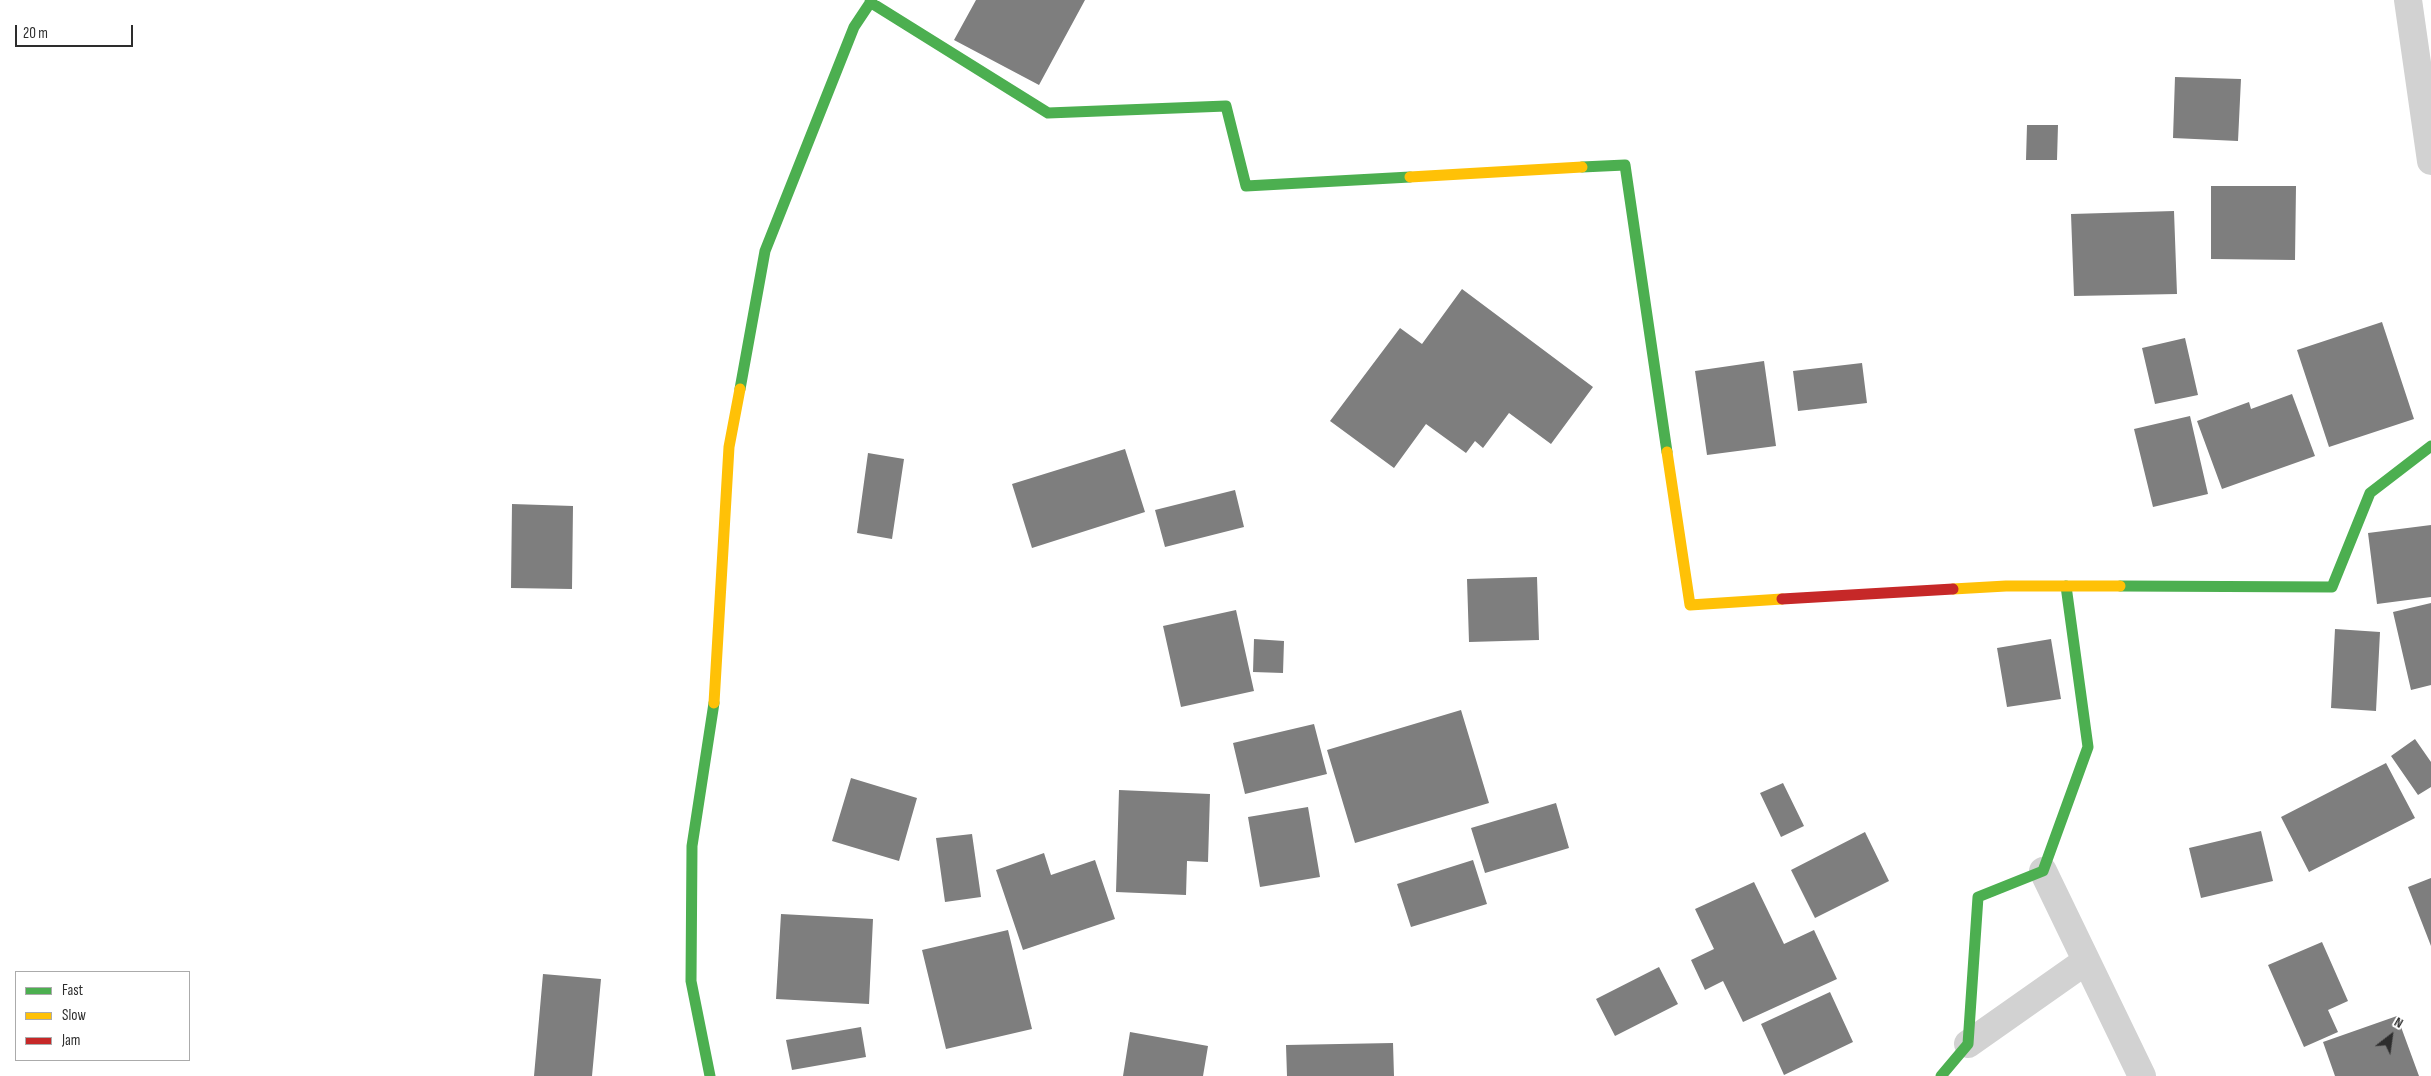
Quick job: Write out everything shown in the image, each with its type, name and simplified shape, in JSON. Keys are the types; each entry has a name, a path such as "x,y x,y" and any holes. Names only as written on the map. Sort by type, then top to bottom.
{"street":[{"path":"2408,0 2431,161"},
{"path":"710,1076 691,980 692,846 714,702 729,446 765,251 854,27 871,1 1048,113 1226,106 1246,186 1624,165 1690,605 2006,586 2332,587 2370,493 2431,446"},
{"path":"2066,586 2088,747 2043,871 2142,1076"},
{"path":"1968,1044 1978,897 2043,871"},
{"path":"1941,1076 1968,1044 2086,961"}],"building":[{"path":"976,0 1085,0 1039,85 954,40"},
{"path":"2175,77 2241,79 2238,141 2173,138"},
{"path":"2027,125 2058,125 2057,160 2026,160"},
{"path":"2211,186 2296,186 2295,260 2211,259"},
{"path":"2174,211 2177,294 2074,296 2071,214"},
{"path":"1462,289 1593,387 1551,444 1509,413 1483,448 1475,441 1466,453 1426,424 1394,468 1330,421 1400,328 1422,344"},
{"path":"2382,322 2414,419 2329,447 2297,350"},
{"path":"2185,338 2198,395 2155,404 2142,348"},
{"path":"1764,361 1776,446 1707,455 1695,371"},
{"path":"1862,363 1867,403 1798,411 1793,371"},
{"path":"2292,394 2315,456 2222,489 2197,421 2249,402 2251,409"},
{"path":"2190,416 2208,494 2153,507 2134,429"},
{"path":"1125,449 1145,512 1032,548 1012,484"},
{"path":"868,453 904,459 892,539 857,533"},
{"path":"1235,490 1244,527 1165,547 1155,510"},
{"path":"512,504 573,506 572,589 511,588"},
{"path":"2431,525 2431,597 2377,604 2368,533"},
{"path":"1537,577 1539,640 1469,642 1467,579"},
{"path":"2431,603 2431,685 2411,690 2393,612"},
{"path":"1236,610 1254,691 1181,707 1163,626"},
{"path":"2335,629 2380,632 2376,711 2331,708"},
{"path":"1254,639 1284,641 1283,673 1253,672"},
{"path":"2051,639 2061,699 2007,707 1997,648"},
{"path":"1461,710 1489,803 1355,843 1327,750"},
{"path":"1314,724 1327,774 1245,794 1233,743"},
{"path":"2415,739 2431,762 2431,787 2418,795 2391,756"},
{"path":"2386,763 2415,818 2309,872 2281,817"},
{"path":"851,778 917,798 899,861 832,841"},
{"path":"1783,783 1804,826 1781,837 1760,793"},
{"path":"1119,790 1210,794 1208,862 1187,861 1186,895 1116,892"},
{"path":"1556,803 1569,848 1485,873 1471,828"},
{"path":"1308,807 1320,877 1260,887 1248,817"},
{"path":"2261,831 2273,881 2201,898 2189,848"},
{"path":"1865,832 1889,881 1815,918 1791,870"},
{"path":"972,834 981,897 945,902 936,838"},
{"path":"1044,853 1051,875 1095,860 1115,919 1023,950 996,870"},
{"path":"1473,860 1487,904 1411,927 1397,884"},
{"path":"2431,878 2431,946 2408,887"},
{"path":"1754,882 1784,944 1814,930 1837,979 1743,1022 1723,981 1705,990 1691,960 1714,949 1695,909"},
{"path":"781,914 873,919 869,1004 776,999"},
{"path":"1008,930 1032,1029 946,1049 922,950"},
{"path":"2322,942 2348,1001 2328,1010 2338,1032 2304,1047 2268,965"},
{"path":"1659,967 1678,1004 1615,1036 1596,999"},
{"path":"543,974 601,979 592,1076 534,1076"},
{"path":"1830,992 1853,1042 1784,1075 1761,1024"},
{"path":"2397,1016 2419,1076 2335,1076 2323,1042"},
{"path":"861,1027 866,1057 792,1070 786,1040"},
{"path":"1130,1032 1208,1046 1203,1076 1123,1076"},
{"path":"1393,1043 1394,1076 1287,1076 1286,1045"}],"traffic: fast":[{"path":"740,389 765,251 854,27 872,0"},
{"path":"870,2 1048,113 1226,106 1246,186 1410,177"},
{"path":"1582,167 1625,165 1667,452"},
{"path":"2120,586 2332,587 2370,493 2431,446"},
{"path":"1941,1076 1968,1044 1978,897 2043,871 2088,747 2066,586"},
{"path":"710,1076 691,981 692,846 714,703"}],"traffic: slow":[{"path":"1410,177 1582,167"},
{"path":"714,703 729,447 740,389"},
{"path":"1667,452 1690,605 1782,599"},
{"path":"1953,589 2006,586 2120,586"}],"traffic: jam":[{"path":"1782,599 1953,589"}]}
